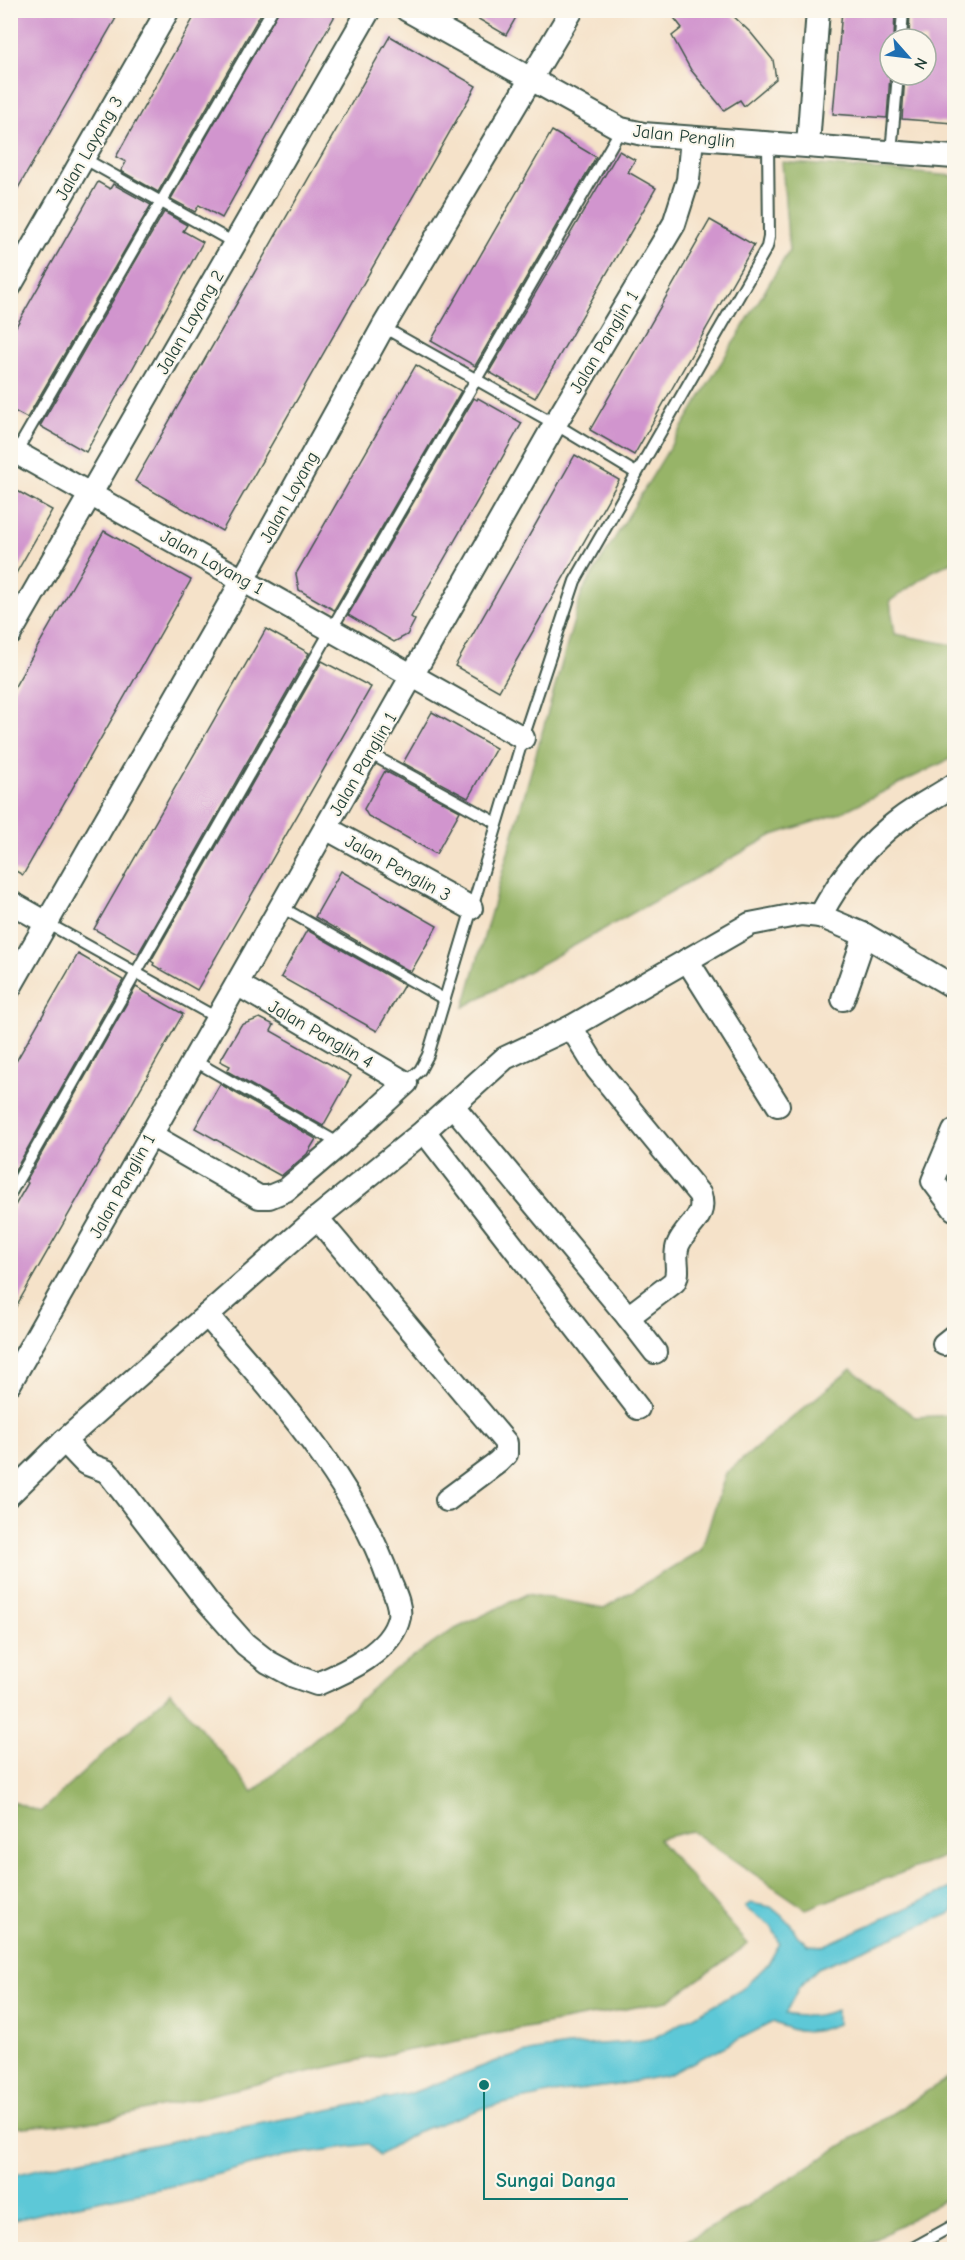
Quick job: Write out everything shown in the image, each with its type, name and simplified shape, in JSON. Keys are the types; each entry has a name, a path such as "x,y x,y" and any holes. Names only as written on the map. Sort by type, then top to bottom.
{"street":[{"name":"Jalan Layang 3","path":"10,286 168,10"},
{"name":"Jalan Layang 2","path":"10,634 369,10"},
{"name":"Jalan Penglin","path":"407,10 621,129 643,134 954,157"},
{"name":"Jalan Layang","path":"10,987 243,580 383,327 572,10"},
{"path":"808,145 818,10"},
{"name":"Jalan Panglin 1","path":"10,1383 555,424 674,224 688,180 692,138"},
{"name":"Jalan Layang 1","path":"12,454 90,494 523,738"},
{"path":"820,916 839,882 863,852 899,820 954,785"},
{"name":"Jalan Penglin 3","path":"326,828 471,908"},
{"path":"10,902 47,923"},
{"path":"10,1494 57,1448 317,1218 424,1131 505,1058 571,1027 750,924 801,914 820,916 865,935 954,987"},
{"path":"843,999 865,935"},
{"path":"687,960 778,1105"},
{"name":"Jalan Panglin 4","path":"237,984 405,1083"},
{"path":"571,1027 597,1069 700,1195 703,1207 682,1236 675,1251 678,1276 674,1282 628,1317"},
{"path":"151,1135 259,1197 269,1197 286,1190 340,1144 405,1083"},
{"path":"453,1106 655,1352"},
{"path":"424,1131 638,1408"},
{"path":"954,1131 933,1181 954,1209"},
{"path":"317,1218 506,1443 506,1454 498,1462 447,1500"},
{"path":"57,1448 110,1474 207,1601 246,1644 268,1662 294,1676 317,1684 346,1672 366,1659 386,1641 397,1624 399,1614 398,1603 384,1563 352,1498 337,1475 276,1396 207,1316"},
{"path":"10,1470 57,1448"}],"lane":[{"path":"12,454 162,202 272,10"},
{"path":"902,27 903,10"},
{"path":"891,152 897,87"},
{"path":"10,1194 331,630 621,129"},
{"path":"405,1083 420,1070 428,1055 523,738 575,581 767,247 769,237 768,144"},
{"path":"83,158 236,244"},
{"path":"383,327 555,424 636,473"},
{"path":"369,753 497,822"},
{"path":"281,907 444,999"},
{"path":"47,923 217,1018"},
{"path":"193,1060 340,1144"},
{"path":"909,2250 954,2225"}],"green space":[{"path":"782,162 954,176 954,561 933,571 890,601 895,634 954,645 954,757 838,814 773,835 464,1007 582,592 789,251"},
{"path":"851,1369 915,1417 954,1415 954,1853 806,1909 691,1831 658,1839 748,1944 668,2001 368,2058 100,2121 11,2128 11,1801 40,1812 171,1692 253,1792 394,1670 453,1630 527,1594 604,1608 701,1550 726,1473"},
{"path":"954,2074 954,2194 859,2249 671,2249 718,2224"}],"water":[{"path":"954,1888 954,1912 818,1968 799,1987 785,2014 812,2016 837,2010 837,2024 828,2028 805,2032 773,2022 668,2075 611,2086 553,2093 484,2108 416,2132 379,2155 368,2144 284,2156 178,2185 67,2207 11,2221 11,2176 62,2163 409,2094 497,2061 534,2051 654,2038 741,1990 768,1964 780,1943 771,1926 745,1908 750,1903 771,1907 790,1923 797,1935 808,1945 823,1946"}],"building":[{"path":"10,10 103,10 116,18 10,202"},
{"path":"198,10 263,10 158,192 121,171 126,162 116,157"},
{"path":"279,10 338,10 222,218 199,205 195,212 171,199"},
{"path":"463,10 520,10 506,35"},
{"path":"668,10 727,10 751,33 773,60 776,79 744,106 740,100 724,110 691,70 672,36 682,28"},
{"path":"842,10 895,10 894,27 878,27 878,87 889,87 887,118 833,114"},
{"path":"910,10 954,10 953,123 902,119 904,87 938,87 938,27 909,27"},
{"path":"390,36 476,86 222,531 135,481"},
{"path":"552,131 596,157 475,366 431,341"},
{"path":"619,151 635,160 628,172 656,188 535,398 489,372"},
{"path":"98,182 110,189 113,184 151,205 27,418 10,409 10,337"},
{"path":"164,212 187,225 183,231 203,242 86,452 40,426"},
{"path":"710,220 754,245 634,455 590,430"},
{"path":"416,365 461,391 334,610 299,590 296,574"},
{"path":"474,398 477,400 478,398 522,423 411,617 415,620 407,635 394,642 348,615"},
{"path":"575,455 619,480 499,691 455,666"},
{"path":"10,487 52,510 10,584"},
{"path":"104,531 191,580 23,875 10,868 10,695"},
{"path":"266,629 309,653 138,954 94,929"},
{"path":"322,661 371,687 197,990 153,965 151,961"},
{"path":"432,712 496,748 468,798 403,763"},
{"path":"385,771 460,811 436,854 368,816 364,809"},
{"path":"341,871 437,926 411,972 315,917"},
{"path":"307,930 404,985 377,1031 281,977"},
{"path":"78,954 123,980 13,1174 10,1173 10,1072"},
{"path":"136,987 183,1014 10,1317 10,1214 28,1183 26,1181"},
{"path":"260,1018 274,1025 271,1031 351,1076 323,1126 227,1071 230,1066 220,1061 241,1025"},
{"path":"220,1084 316,1139 307,1154 281,1176 195,1128"}],"place":[{"name":"Sungai Danga","path":"484,2085"}]}
